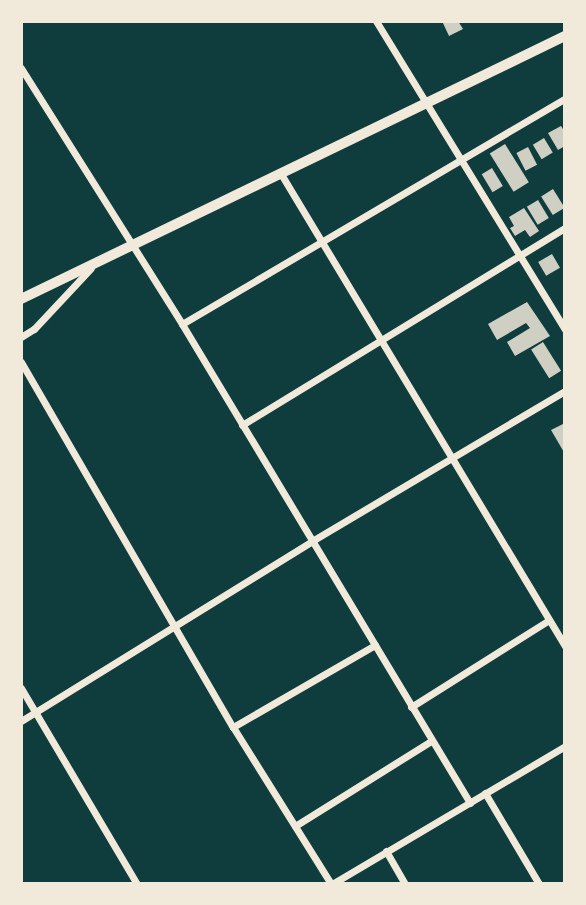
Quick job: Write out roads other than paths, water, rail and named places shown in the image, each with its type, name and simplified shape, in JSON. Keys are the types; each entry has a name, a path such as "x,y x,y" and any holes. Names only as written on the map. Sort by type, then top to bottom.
{"street":[{"path":"376,21 565,330"},
{"path":"21,299 427,106 565,36"},
{"path":"21,68 182,324 470,803"},
{"path":"182,324 565,98"},
{"path":"281,174 565,646"},
{"path":"242,425 565,228"},
{"path":"21,337 34,329 94,265"},
{"path":"21,362 233,727 331,884 565,746"},
{"path":"21,721 312,541 453,460 565,391"},
{"path":"411,707 549,620"},
{"path":"233,727 375,645"},
{"path":"21,688 137,884"},
{"path":"295,826 431,741"},
{"path":"485,793 539,884"},
{"path":"386,851 405,884"}]}
